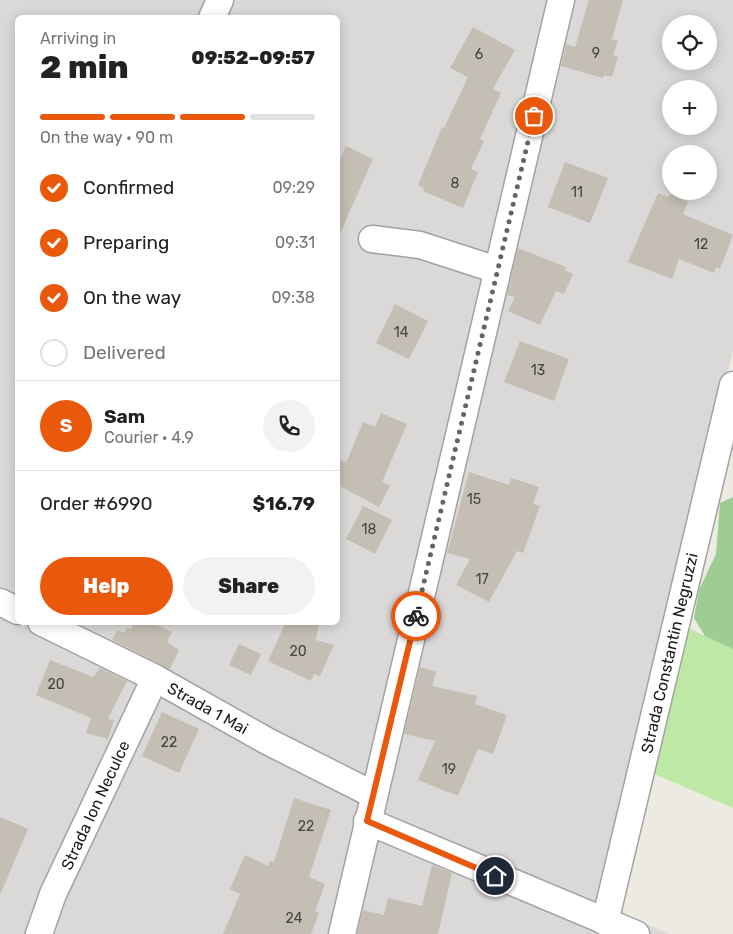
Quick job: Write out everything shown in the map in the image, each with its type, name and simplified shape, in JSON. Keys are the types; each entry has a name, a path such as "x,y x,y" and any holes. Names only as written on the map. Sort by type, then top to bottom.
{"street":[{"path":"213,15 220,0"},
{"path":"342,934 560,0"},
{"path":"372,239 420,245 498,270"},
{"name":"Strada Constantin Negruzzi","path":"605,922 733,385"},
{"path":"0,602 15,610"},
{"name":"Strada 1 Mai","path":"48,625 155,678 267,741 374,795"},
{"name":"Strada Ion Neculce","path":"39,934 53,894 155,678"},
{"path":"367,821 636,934"}],"shaded area":[{"path":"0,0 733,0 733,351 598,902 669,934 0,934"}],"green space":[{"path":"733,497 733,649 705,636 694,618 699,590 716,554 720,503"},
{"path":"688,628 733,649 733,808 652,773"}],"building":[{"path":"589,0 623,0 612,39 618,41 613,55 618,57 612,77 604,75 603,78 561,66 566,44 575,47"},
{"path":"473,27 515,50 493,89 501,93 480,139 484,141 471,169 478,172 463,208 423,191 424,188 418,185 442,127 444,128 468,77 450,68"},
{"path":"346,146 373,159 340,233 340,160"},
{"path":"565,162 608,178 590,223 548,207"},
{"path":"658,193 662,195 662,200 684,200 688,202 683,214 733,235 720,269 716,267 714,273 679,259 672,279 628,262"},
{"path":"518,248 566,267 565,270 573,274 564,294 556,291 540,325 508,311 515,297 507,295"},
{"path":"395,304 428,321 409,359 376,343"},
{"path":"520,341 569,359 554,401 504,382"},
{"path":"381,413 407,424 382,482 390,486 379,507 340,486 340,459 346,463 363,422 375,427"},
{"path":"469,472 509,485 511,478 539,487 533,504 540,506 523,553 517,551 489,602 456,585 470,559 447,553"},
{"path":"363,506 392,520 375,554 346,539"},
{"path":"133,625 157,625 172,632 167,642 179,650 170,669 112,640 117,630 124,633 127,628 131,629"},
{"path":"285,625 318,625 316,640 334,645 320,676 314,674 311,681 268,661"},
{"path":"239,644 261,654 251,675 229,665"},
{"path":"50,660 93,677 100,668 127,681 108,719 114,720 108,739 86,733 91,718 36,695"},
{"path":"420,667 436,672 432,686 477,696 475,704 507,715 493,754 478,749 458,796 418,780 435,741 404,734"},
{"path":"162,712 199,729 179,773 142,756"},
{"path":"294,798 331,810 309,877 325,884 315,911 319,913 311,934 223,934 240,894 230,889 245,855 268,866 270,861 274,862"},
{"path":"0,817 28,829 0,895"},
{"path":"432,865 452,873 438,934 357,934 363,910 384,915 388,898 422,906"}],"way so far":[{"path":"416,616 534,116"}],"route":[{"path":"416,616 367,821 495,876"}]}
